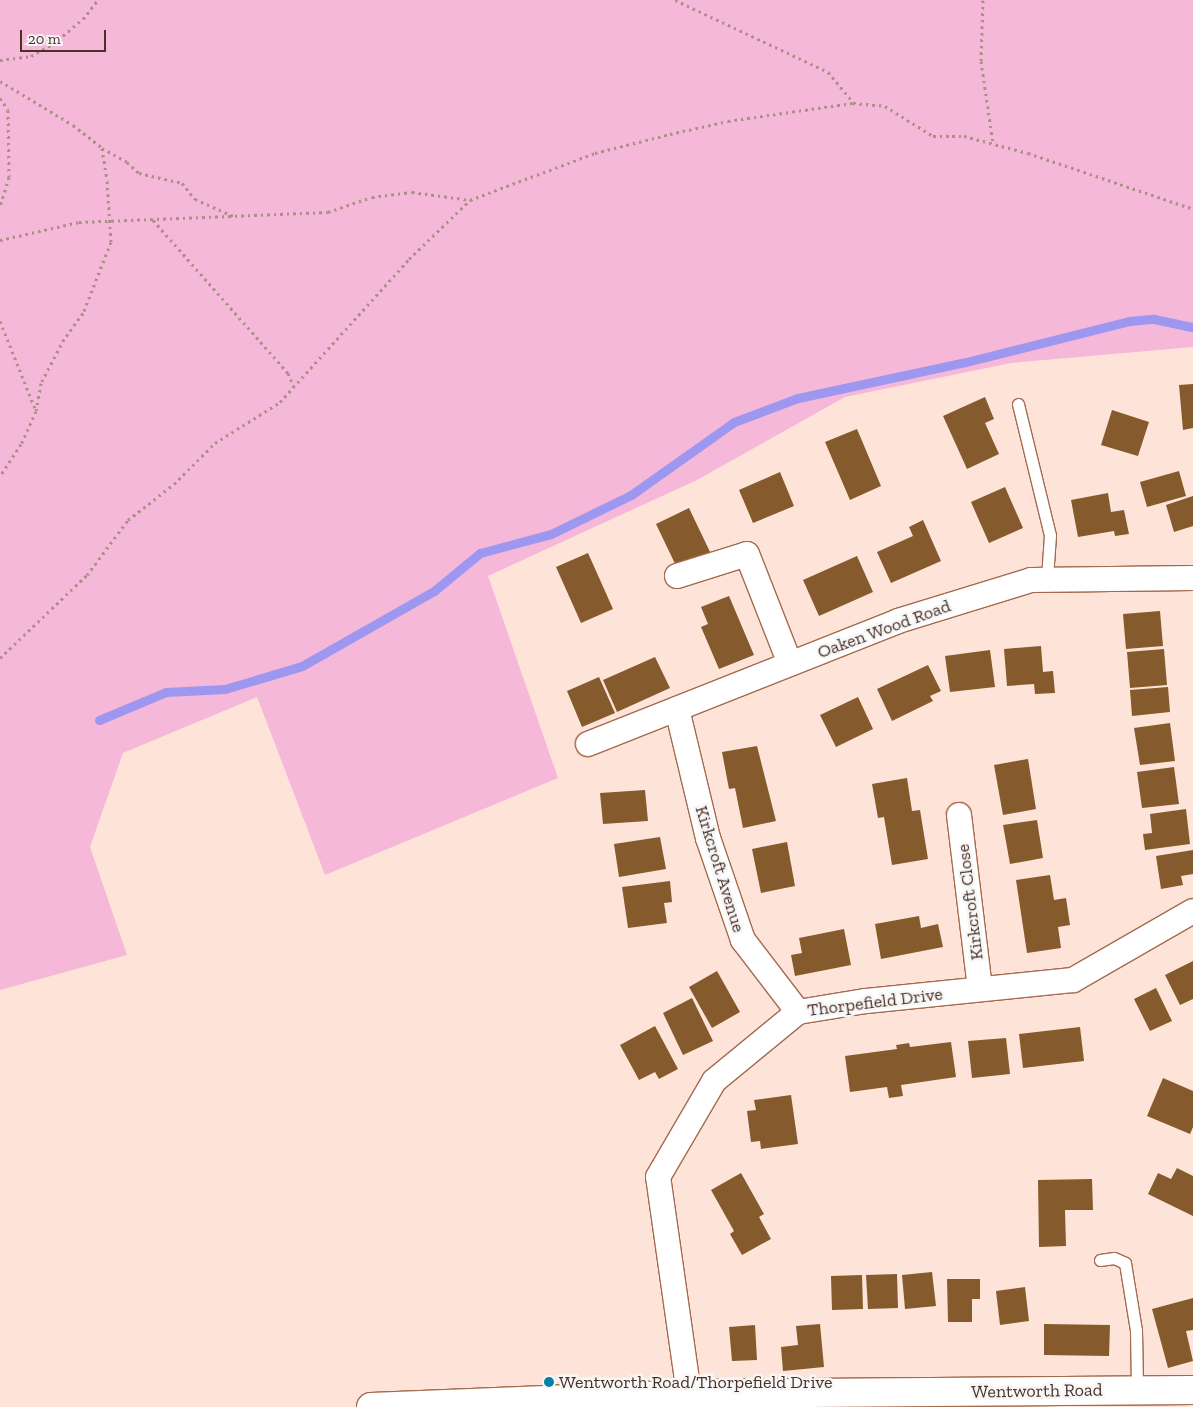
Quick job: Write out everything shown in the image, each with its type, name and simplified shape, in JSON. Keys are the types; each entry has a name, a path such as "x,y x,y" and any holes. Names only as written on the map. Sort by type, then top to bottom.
{"street":[{"path":"677,576 747,554 790,664"},
{"name":"Oaken Wood Road","path":"588,744 898,621 1031,580 1047,578 1193,578"},
{"name":"Kirkcroft Avenue","path":"677,709 708,838 743,940 798,1012"},
{"name":"Kirkcroft Close","path":"959,815 980,989"},
{"name":"Thorpefield Drive","path":"690,1401 658,1177 714,1081 798,1012 980,989 1073,980 1193,911"},
{"name":"Wentworth Road","path":"376,1407 1193,1390"}],"lane":[{"path":"1018,404 1050,535 1047,578"},
{"path":"1100,1260 1114,1258 1124,1263 1136,1330 1137,1390"}],"path":[{"path":"0,60 31,56 53,44 84,20 98,0"},
{"path":"675,0 828,72 853,103"},
{"path":"983,0 981,61 993,143"},
{"path":"0,81 73,125 102,148 127,162 139,173 182,183 195,199 234,216"},
{"path":"0,98 8,110 9,177 0,207"},
{"path":"0,658 87,574 128,520 174,484 214,443 280,402 408,259 470,200 595,153 670,134 728,121 853,103 885,106 933,136 964,136 993,143 1193,209"},
{"path":"0,476 21,444 36,411 41,383 64,339 84,312 111,242 102,148"},
{"path":"0,240 79,222 328,212 372,197 412,192 470,200"},
{"path":"153,220 288,373 294,387"},
{"path":"0,321 36,411"}],"shaded area":[{"path":"0,0 1193,0 1193,347 1011,363 845,397 697,480 488,576 558,778 325,875 257,697 123,753 90,847 127,955 0,990"}],"building":[{"path":"1193,384 1193,428 1183,430 1179,385"},
{"path":"985,397 994,419 985,423 999,454 967,469 943,416"},
{"path":"1112,410 1149,422 1138,456 1101,445"},
{"path":"857,429 881,486 850,500 825,442"},
{"path":"1179,471 1186,496 1147,507 1140,482"},
{"path":"780,472 794,506 753,523 739,490"},
{"path":"1005,487 1023,528 989,543 971,502"},
{"path":"1108,493 1111,512 1124,510 1129,534 1115,536 1114,531 1078,537 1071,500"},
{"path":"1193,496 1193,526 1174,532 1166,505"},
{"path":"689,508 711,554 678,570 656,524"},
{"path":"923,520 941,561 891,583 877,552 913,536 909,527"},
{"path":"588,553 613,609 581,623 556,567"},
{"path":"857,556 873,592 819,616 803,580"},
{"path":"729,596 754,655 719,669 701,627 708,624 701,607"},
{"path":"1160,611 1163,646 1126,649 1123,614"},
{"path":"1041,646 1043,672 1053,671 1055,693 1035,694 1034,684 1007,686 1004,649"},
{"path":"1164,649 1167,685 1130,688 1127,652"},
{"path":"990,650 995,687 950,692 945,656"},
{"path":"655,657 670,688 617,712 603,680"},
{"path":"928,665 941,691 930,696 933,701 892,721 877,689"},
{"path":"599,677 615,713 582,727 567,691"},
{"path":"1168,687 1170,712 1132,716 1130,690"},
{"path":"858,697 873,729 836,747 820,715"},
{"path":"1170,723 1175,761 1140,765 1134,728"},
{"path":"757,746 776,821 743,828 735,788 729,789 722,752"},
{"path":"1028,759 1036,809 1003,815 994,765"},
{"path":"1174,767 1179,804 1142,808 1137,772"},
{"path":"907,778 912,811 920,810 928,859 892,865 884,817 878,818 872,784"},
{"path":"645,790 648,821 603,824 600,793"},
{"path":"1186,809 1190,844 1145,850 1143,834 1152,833 1150,814"},
{"path":"1037,820 1043,858 1010,864 1003,825"},
{"path":"660,837 666,869 619,877 614,844"},
{"path":"787,842 795,886 761,893 752,849"},
{"path":"1193,850 1193,874 1181,876 1183,885 1161,889 1156,856"},
{"path":"1050,875 1054,900 1066,898 1070,925 1058,927 1061,948 1027,953 1016,880"},
{"path":"670,881 672,902 664,903 667,923 628,928 622,887"},
{"path":"919,916 921,928 938,924 943,947 881,959 875,924"},
{"path":"844,929 851,965 795,976 791,955 802,953 799,938"},
{"path":"1193,961 1193,999 1180,1005 1165,975"},
{"path":"717,971 740,1012 712,1028 689,987"},
{"path":"1156,988 1172,1021 1150,1031 1134,999"},
{"path":"692,998 713,1041 683,1055 663,1013"},
{"path":"655,1026 678,1069 659,1079 655,1072 639,1080 620,1045"},
{"path":"1080,1027 1084,1061 1023,1068 1019,1034"},
{"path":"1006,1038 1010,1074 972,1078 968,1041"},
{"path":"951,1042 956,1077 901,1085 903,1096 889,1098 887,1087 850,1092 845,1056 897,1049 896,1045 909,1043 910,1047"},
{"path":"1163,1078 1193,1091 1193,1127 1190,1134 1147,1116"},
{"path":"791,1095 798,1144 761,1149 760,1141 751,1142 747,1111 756,1110 754,1100"},
{"path":"1177,1168 1193,1176 1193,1216 1148,1194 1158,1173 1171,1179"},
{"path":"741,1173 764,1214 759,1217 771,1239 742,1255 730,1234 734,1231 711,1190"},
{"path":"1092,1179 1093,1210 1065,1210 1066,1246 1039,1247 1038,1180"},
{"path":"932,1272 936,1306 905,1309 902,1275"},
{"path":"897,1274 898,1308 868,1309 866,1275"},
{"path":"862,1275 863,1309 832,1310 831,1276"},
{"path":"947,1279 980,1279 980,1299 972,1299 972,1322 948,1322"},
{"path":"1025,1287 1029,1321 1000,1325 996,1291"},
{"path":"1193,1298 1193,1330 1186,1331 1193,1361 1168,1368 1152,1309"},
{"path":"820,1324 824,1367 783,1371 781,1347 798,1345 796,1326"},
{"path":"1044,1324 1110,1325 1109,1356 1044,1355"},
{"path":"755,1325 757,1360 732,1361 729,1327"}],"waterway":[{"path":"99,720 166,692 225,689 302,666 434,591 480,553 551,534 631,495 734,422 798,398 966,362 1129,321 1154,319 1193,327"}],"place":[{"name":"Wentworth Road/Thorpefield Drive","path":"549,1382"}]}
